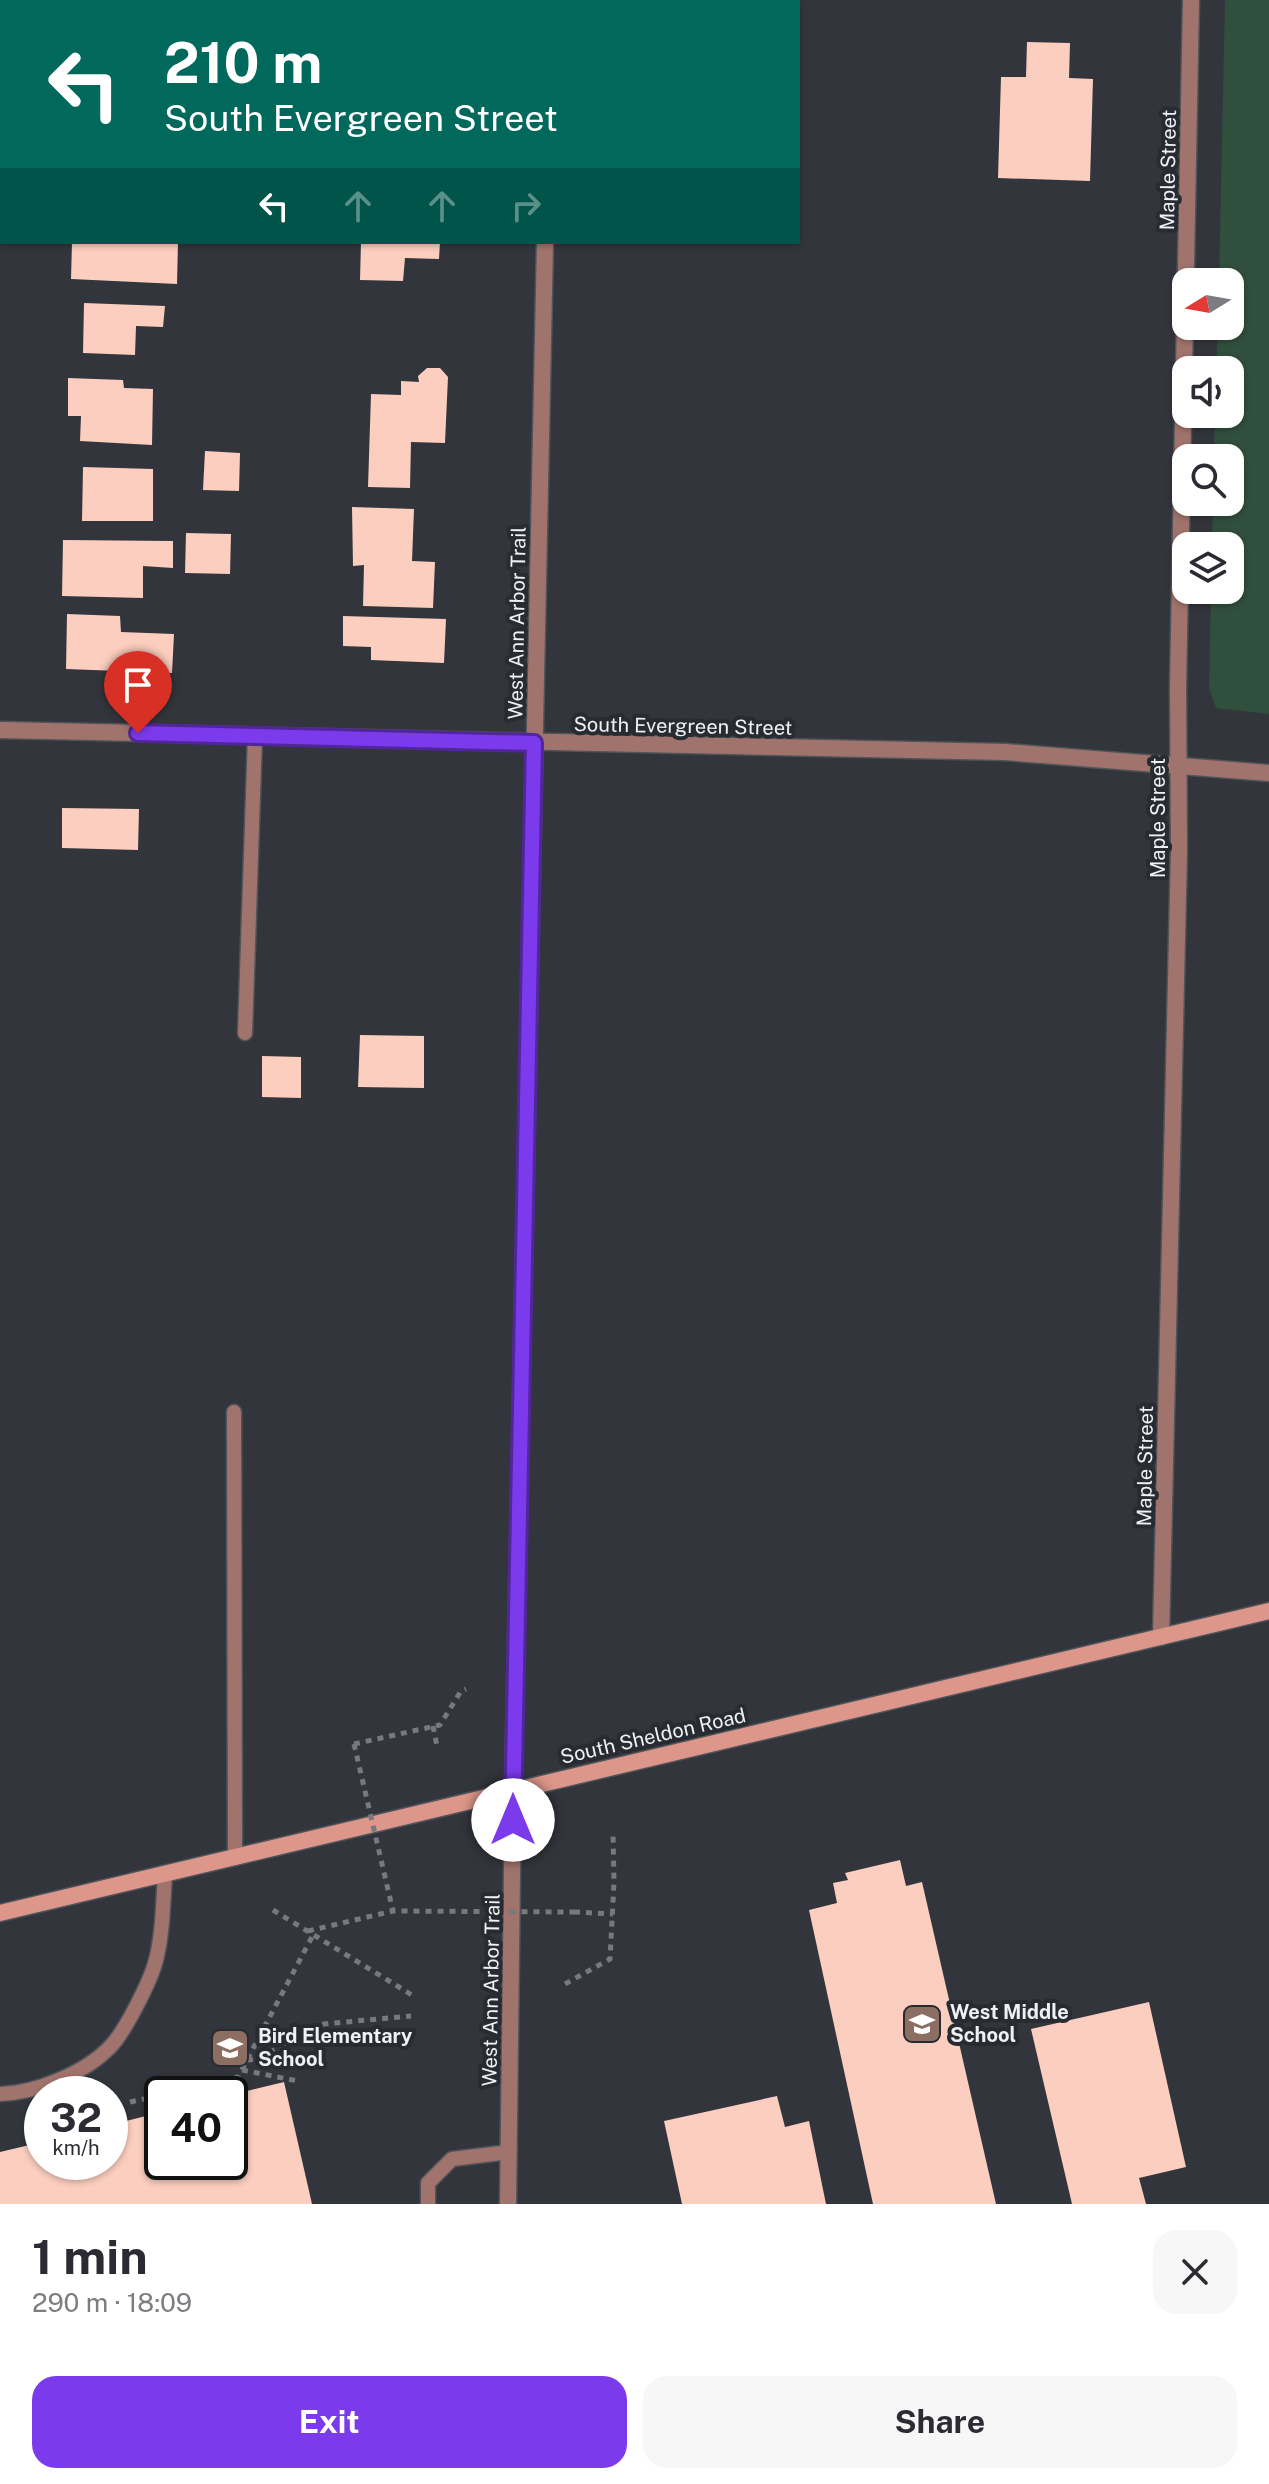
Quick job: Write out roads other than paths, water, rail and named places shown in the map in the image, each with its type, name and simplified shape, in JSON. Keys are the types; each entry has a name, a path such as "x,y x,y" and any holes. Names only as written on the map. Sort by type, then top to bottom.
{"main road":[{"name":"South Sheldon Road","path":"0,1913 1269,1611"}],"street":[{"name":"Maple Street","path":"1161,1637 1191,0"},
{"name":"West Ann Arbor Trail","path":"508,2204 513,1789 545,244"},
{"name":"South Evergreen Street","path":"0,730 1005,752 1269,773"}],"lane":[{"path":"245,1033 255,736"},
{"path":"234,1412 235,1858"},
{"path":"0,2094 22,2094 67,2077 111,2047 129,2018 155,1963 165,1874"},
{"path":"428,2204 428,2183 452,2159 509,2152"}],"place":[{"name":"West Middle School","path":"922,2024"},
{"name":"Bird Elementary School","path":"230,2048"}]}
